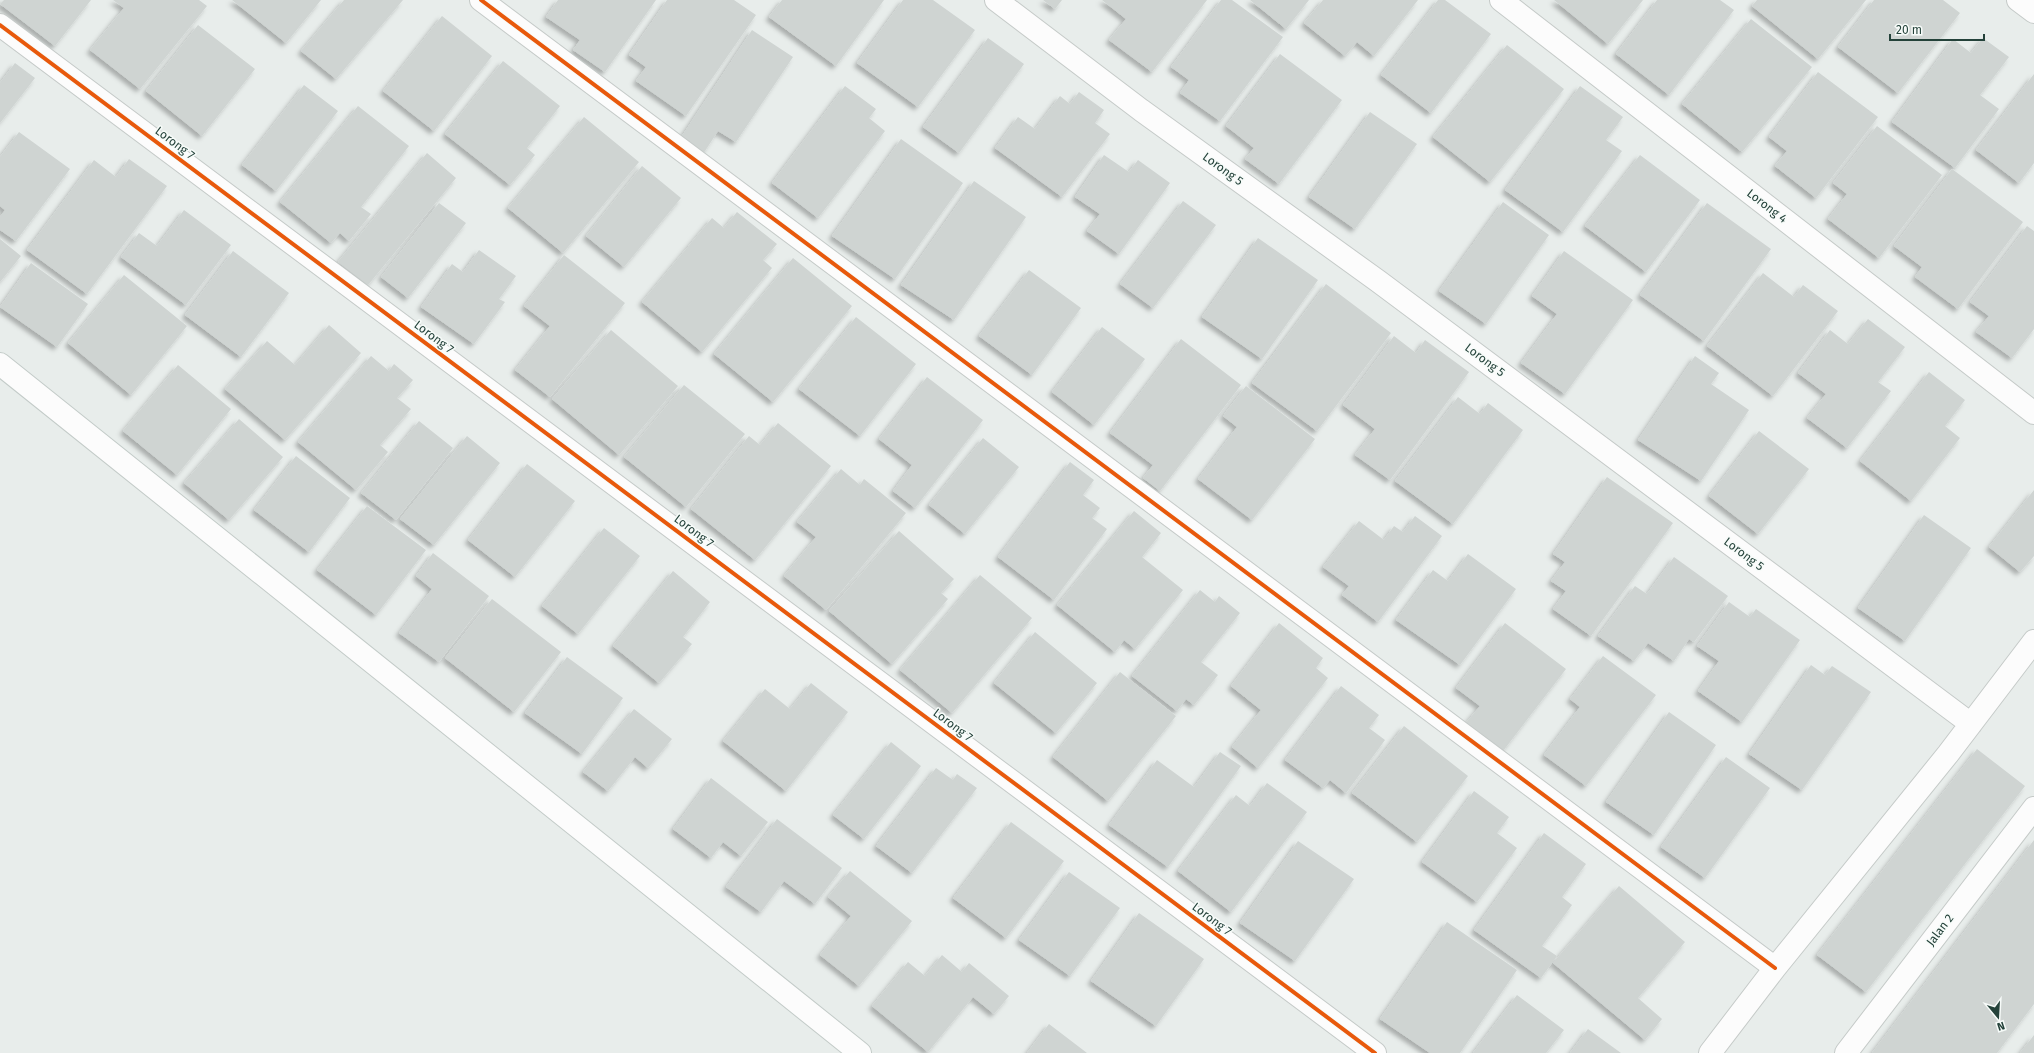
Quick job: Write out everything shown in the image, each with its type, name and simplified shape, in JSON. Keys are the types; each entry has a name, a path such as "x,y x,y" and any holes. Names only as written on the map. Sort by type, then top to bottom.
{"street":[{"path":"481,0 1775,968"},
{"name":"Lorong 5","path":"996,0 1141,110 1378,281 1971,724"},
{"name":"Lorong 4","path":"1500,0 2034,412"},
{"path":"2018,0 2034,12"},
{"name":"Lorong 7","path":"0,25 1375,1053"},
{"path":"0,364 860,1053"},
{"path":"1710,1053 1775,968 1971,724 2030,654"},
{"name":"Jalan 2","path":"1846,1053 2034,808"}],"building":[{"path":"4,0 91,0 55,46 0,4"},
{"path":"113,0 199,0 207,6 140,89 90,50 124,8"},
{"path":"232,0 321,0 286,43"},
{"path":"344,0 403,0 336,79 301,51"},
{"path":"558,0 656,0 605,72 573,50 580,40 546,17"},
{"path":"667,0 734,0 756,15 686,116 636,81 646,67 629,55"},
{"path":"782,0 884,0 836,66 769,17"},
{"path":"903,0 933,0 975,30 918,107 857,63"},
{"path":"1043,0 1062,0 1055,9"},
{"path":"1102,0 1207,0 1152,72 1109,40 1126,19"},
{"path":"1221,0 1232,0 1283,37 1220,121 1180,93 1189,80 1171,67"},
{"path":"1250,0 1309,0 1286,29"},
{"path":"1323,0 1418,0 1374,56 1357,42 1345,56 1304,23"},
{"path":"1438,0 1445,0 1491,34 1431,113 1381,75"},
{"path":"1554,0 1643,0 1608,44"},
{"path":"1657,0 1720,0 1734,10 1669,95 1616,54"},
{"path":"1757,0 1866,0 1818,59 1752,6"},
{"path":"1874,0 1943,0 1960,13 1898,93 1838,47"},
{"path":"442,16 492,56 434,131 383,91"},
{"path":"1751,19 1812,67 1742,152 1682,104"},
{"path":"198,25 255,69 202,136 146,91"},
{"path":"752,30 793,57 736,142 718,131 703,154 680,139"},
{"path":"988,38 1024,64 959,153 923,127"},
{"path":"1983,38 2009,57 1980,95 1999,109 1955,168 1892,122 1953,39 1971,53"},
{"path":"1507,45 1564,89 1490,182 1433,137"},
{"path":"1280,54 1342,100 1279,184 1245,159 1254,148 1226,126"},
{"path":"503,61 560,106 527,148 535,155 510,185 445,134"},
{"path":"15,63 35,78 0,123 0,83"},
{"path":"1818,72 1878,117 1816,198 1775,166 1787,151 1769,137"},
{"path":"2034,74 2034,163 2019,183 1976,150"},
{"path":"304,85 338,111 276,191 242,165"},
{"path":"845,86 876,109 869,118 885,131 818,218 772,183"},
{"path":"1580,86 1623,117 1606,140 1622,151 1563,232 1505,190"},
{"path":"1079,92 1104,110 1095,123 1110,134 1062,197 995,148 1018,117 1035,129 1060,96 1070,104"},
{"path":"358,106 409,146 361,207 371,214 349,241 340,233 331,243 280,202"},
{"path":"1370,112 1417,144 1355,229 1309,197"},
{"path":"584,117 639,162 563,253 508,208"},
{"path":"1877,126 1942,175 1879,258 1828,219 1847,194 1833,183"},
{"path":"19,132 70,169 16,241 0,230 0,217 5,210 0,206 0,157"},
{"path":"901,139 963,183 895,279 832,236"},
{"path":"427,153 456,178 368,285 338,262"},
{"path":"1104,155 1129,172 1138,160 1170,183 1119,254 1087,231 1100,214 1075,197"},
{"path":"1640,155 1700,200 1646,272 1585,226"},
{"path":"129,159 167,186 87,294 27,250 94,160 116,177"},
{"path":"642,166 681,198 624,267 586,236"},
{"path":"1952,169 2023,222 1958,309 1915,277 1922,267 1894,246"},
{"path":"974,181 1026,217 954,320 901,285"},
{"path":"1183,201 1216,225 1153,308 1120,284"},
{"path":"1503,202 1549,235 1486,324 1439,291"},
{"path":"439,203 466,223 408,298 381,277"},
{"path":"1707,203 1771,249 1704,341 1640,295"},
{"path":"184,210 231,245 186,305 121,257 139,233 157,246"},
{"path":"737,212 777,244 763,260 772,268 702,352 642,302 712,218 724,228"},
{"path":"2027,226 2034,231 2034,329 2012,358 1976,332 1989,316 1970,302"},
{"path":"1258,238 1318,280 1262,359 1202,317"},
{"path":"0,239 21,256 0,282"},
{"path":"479,250 516,276 499,299 505,302 474,344 421,307 452,264 463,272"},
{"path":"233,251 289,293 241,357 185,315"},
{"path":"1564,251 1633,300 1565,394 1521,363 1557,314 1532,296"},
{"path":"564,255 625,303 550,397 515,370 550,326 524,306"},
{"path":"793,258 852,306 773,402 714,354"},
{"path":"31,263 88,304 57,347 0,307"},
{"path":"1029,270 1081,308 1032,375 979,336"},
{"path":"1763,273 1794,297 1803,285 1838,311 1773,396 1707,346"},
{"path":"124,275 187,326 131,395 68,343"},
{"path":"1326,284 1391,333 1317,431 1252,383"},
{"path":"856,317 916,364 860,436 799,389"},
{"path":"1868,319 1905,347 1878,382 1891,391 1847,448 1807,418 1826,394 1798,373 1830,330 1848,344"},
{"path":"329,325 361,353 285,440 225,389 267,341 295,365"},
{"path":"1102,327 1145,359 1094,425 1052,392"},
{"path":"611,330 678,386 619,455 552,399"},
{"path":"1394,336 1416,353 1425,340 1469,372 1390,480 1355,455 1375,429 1343,405"},
{"path":"1181,339 1241,385 1160,491 1143,478 1153,465 1110,433"},
{"path":"371,356 389,371 394,364 413,380 397,398 411,409 380,445 388,452 356,490 298,442"},
{"path":"1695,356 1719,373 1711,384 1749,410 1701,481 1638,440"},
{"path":"178,365 231,409 177,475 123,431"},
{"path":"1929,372 1965,400 1945,426 1960,438 1911,501 1860,461"},
{"path":"927,377 983,420 915,508 893,491 912,465 879,439"},
{"path":"684,385 745,434 686,507 624,457"},
{"path":"1246,386 1315,439 1252,520 1198,479 1237,427 1223,416"},
{"path":"1458,397 1480,414 1488,403 1523,430 1453,524 1395,481"},
{"path":"239,419 283,457 229,520 184,483"},
{"path":"419,421 453,448 396,520 361,493"},
{"path":"778,423 831,466 755,560 691,509 749,436 760,445"},
{"path":"1759,431 1809,469 1758,534 1709,496"},
{"path":"467,436 500,463 434,545 400,519"},
{"path":"983,438 1019,467 965,534 929,505"},
{"path":"296,456 350,498 309,552 254,510"},
{"path":"1070,462 1094,480 1083,495 1100,508 1092,518 1107,529 1054,600 998,557"},
{"path":"527,464 575,501 515,577 468,540"},
{"path":"841,469 860,485 864,479 906,513 826,610 784,576 816,537 797,522"},
{"path":"1607,477 1673,523 1591,636 1553,609 1566,591 1551,581 1565,562 1553,554"},
{"path":"2034,490 2034,556 2020,572 1989,547"},
{"path":"367,506 426,550 376,615 317,570"},
{"path":"1134,511 1161,533 1142,557 1183,590 1135,649 1124,640 1115,652 1057,605"},
{"path":"1924,515 1971,548 1905,641 1858,608"},
{"path":"1415,516 1442,536 1378,622 1342,595 1349,586 1323,567 1359,521 1384,540 1394,526 1403,532"},
{"path":"604,528 640,556 578,634 542,606"},
{"path":"899,531 954,579 941,593 948,599 892,664 829,611"},
{"path":"433,553 489,596 439,662 399,633 432,589 416,576"},
{"path":"1468,554 1516,589 1460,665 1396,620 1433,570 1448,581"},
{"path":"1674,557 1728,596 1694,642 1689,639 1674,661 1648,643 1634,661 1598,636 1635,586 1647,594"},
{"path":"673,571 710,602 683,637 692,644 659,683 613,646"},
{"path":"980,575 1032,618 952,713 900,670"},
{"path":"1200,590 1215,602 1219,596 1240,613 1201,662 1218,675 1194,705 1186,699 1177,711 1132,676"},
{"path":"492,599 561,652 514,712 445,658"},
{"path":"1729,602 1750,617 1756,609 1800,640 1742,722 1698,691 1719,661 1697,646"},
{"path":"1279,623 1323,658 1316,668 1328,678 1258,768 1232,747 1261,710 1231,686"},
{"path":"1505,623 1566,669 1503,751 1466,723 1480,706 1456,688"},
{"path":"1035,632 1097,683 1056,733 994,683"},
{"path":"1603,656 1656,695 1586,786 1544,755 1580,707 1570,699"},
{"path":"567,657 623,698 582,754 525,713"},
{"path":"1811,665 1825,675 1832,666 1871,692 1802,790 1749,754"},
{"path":"1120,672 1176,716 1108,801 1053,757"},
{"path":"811,683 848,712 786,791 723,741 765,689 790,709"},
{"path":"1341,686 1379,715 1369,728 1385,740 1346,793 1330,780 1323,788 1285,760"},
{"path":"634,709 672,739 648,768 635,757 608,791 583,772"},
{"path":"1669,712 1716,745 1654,835 1606,802"},
{"path":"1404,726 1468,776 1417,842 1352,793"},
{"path":"891,742 921,766 864,839 833,815"},
{"path":"1977,749 2025,786 1866,992 1817,955"},
{"path":"1220,752 1241,766 1168,867 1109,825 1157,760 1194,787"},
{"path":"1726,757 1770,788 1705,878 1661,847"},
{"path":"936,768 953,780 957,774 977,788 912,873 876,846"},
{"path":"711,778 768,822 741,856 723,842 711,858 673,829"},
{"path":"1267,783 1307,812 1231,912 1178,871 1236,795 1250,806"},
{"path":"1474,791 1509,817 1497,833 1517,848 1477,902 1422,862"},
{"path":"777,819 842,868 815,904 784,881 761,912 726,887"},
{"path":"1011,822 1064,861 1006,938 953,898"},
{"path":"1544,833 1586,864 1562,897 1572,905 1542,946 1557,956 1541,978 1474,930"},
{"path":"2034,840 2034,1004 1997,1053 1872,1053"},
{"path":"1298,841 1354,879 1295,961 1240,923"},
{"path":"850,871 912,921 859,986 820,955 851,916 828,897"},
{"path":"1069,872 1120,908 1070,976 1019,940"},
{"path":"1619,886 1685,942 1638,998 1662,1019 1645,1040 1553,963"},
{"path":"1139,913 1204,959 1156,1026 1091,981"},
{"path":"1447,922 1517,970 1460,1053 1430,1053 1380,1019"},
{"path":"942,955 962,972 969,963 1009,996 994,1014 973,997 928,1052 872,1006 908,962 925,976"},
{"path":"1517,995 1564,1030 1546,1053 1473,1053"},
{"path":"1049,1024 1087,1053 1027,1053"},
{"path":"1588,1029 1621,1053 1570,1053"},
{"path":"2034,1035 2034,1053 2020,1053 2031,1039"}],"cycle path":[{"path":"481,0 1775,968"},
{"path":"0,25 1375,1053"}]}
